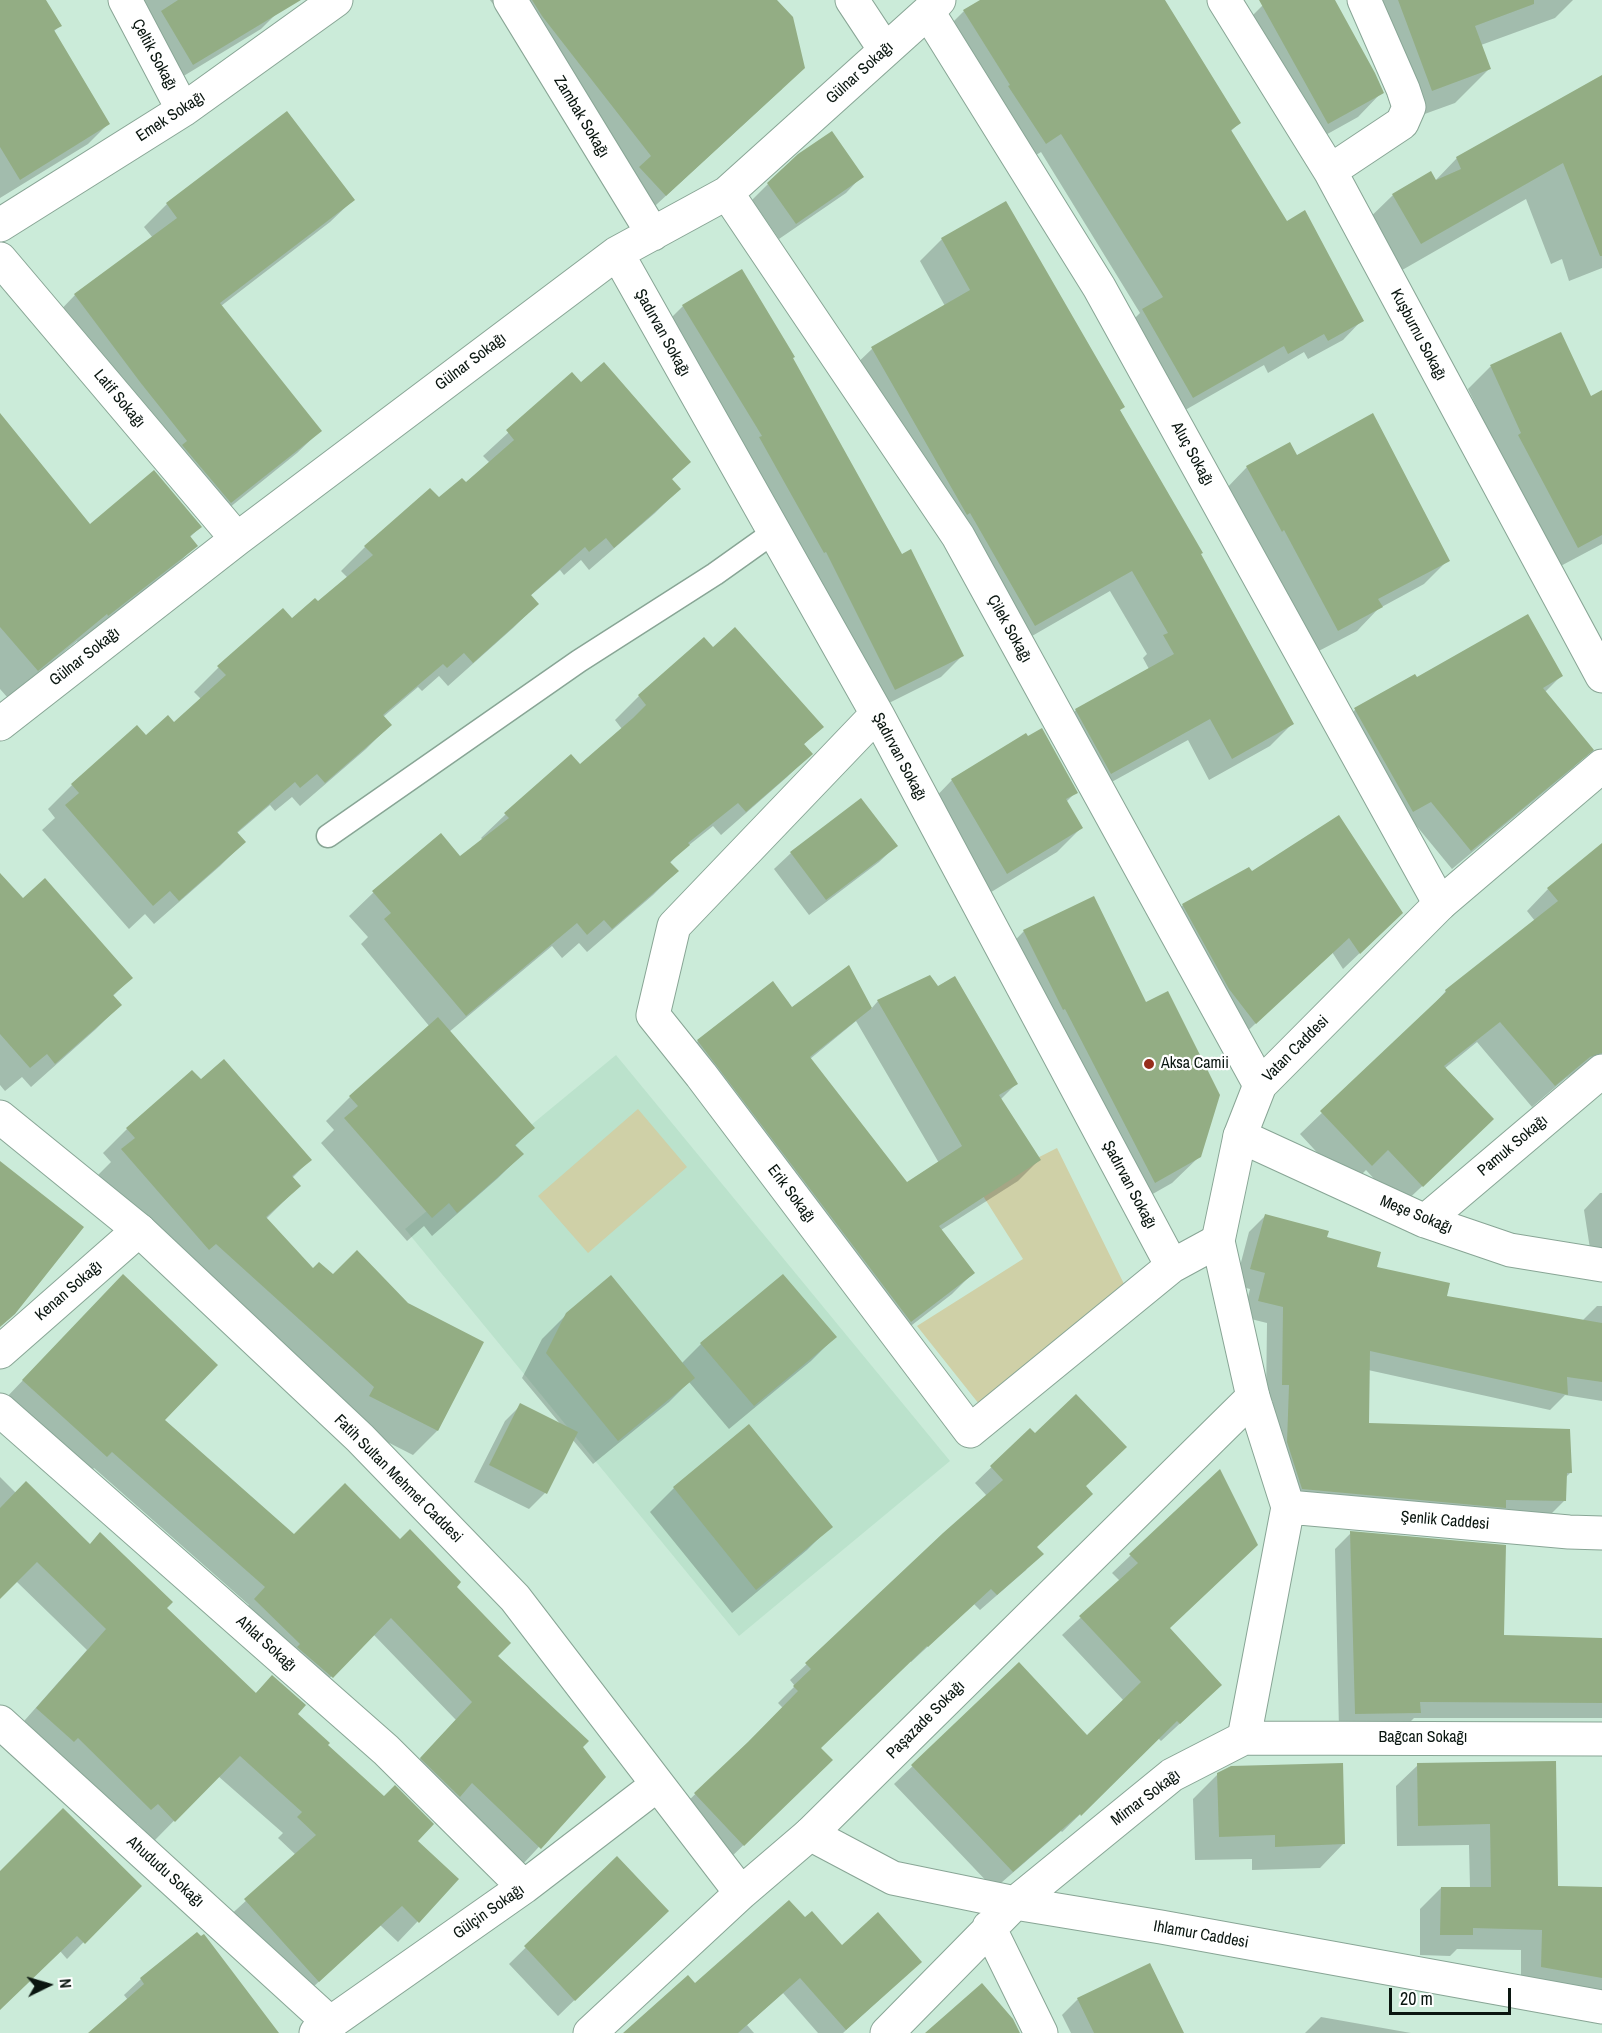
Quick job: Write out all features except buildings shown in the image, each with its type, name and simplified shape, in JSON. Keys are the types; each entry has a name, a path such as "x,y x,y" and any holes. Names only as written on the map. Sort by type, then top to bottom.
{"street":[{"name":"Çeltik Sokağı","path":"125,0 183,110"},
{"name":"Emek Sokağı","path":"0,225 183,110 336,0"},
{"name":"Zambak Sokağı","path":"510,0 653,234"},
{"path":"852,0 885,50"},
{"name":"Kuşburnu Sokağı","path":"1224,0 1330,171 1602,676"},
{"path":"1330,171 1402,123 1409,107 1364,0"},
{"name":"Gülnar Sokağı","path":"0,724 237,539 617,253 727,193 934,6"},
{"name":"Aluç Sokağı","path":"934,6 1099,287 1440,904"},
{"name":"Çilek Sokağı","path":"727,193 958,536 1260,1085"},
{"name":"Şadırvan Sokağı","path":"617,253 877,714 1172,1266"},
{"name":"Latif Sokağı","path":"0,259 237,539"},
{"name":"Erik Sokağı","path":"877,714 674,926 653,1015 701,1075 970,1431 1172,1266 1218,1241"},
{"name":"Vatan Caddesi","path":"1288,1507 1253,1397 1218,1241 1240,1136 1260,1085 1440,904 1601,769"},
{"name":"Pamuk Sokağı","path":"1425,1221 1602,1071"},
{"name":"Fatih Sultan Mehmet Caddesi","path":"0,1117 139,1230 360,1438 514,1598 741,1893"},
{"name":"Meşe Sokağı","path":"1240,1136 1425,1221 1510,1250 1602,1265"},
{"name":"Kenan Sokağı","path":"0,1352 139,1230"},
{"name":"Paşazade Sokağı","path":"590,2033 741,1893 810,1834 1253,1397"},
{"name":"Ahlat Sokağı","path":"0,1410 386,1750 524,1887"},
{"path":"1244,1738 1288,1507"},
{"name":"Şenlik Caddesi","path":"1288,1507 1602,1533"},
{"name":"Ahududu Sokağı","path":"0,1722 323,2028"},
{"name":"Bağcan Sokağı","path":"1244,1738 1602,1739"},
{"name":"Mimar Sokağı","path":"887,2033 1015,1902 1172,1775 1244,1738"},
{"name":"Gülçin Sokağı","path":"323,2028 524,1887 657,1785"},
{"name":"Ihlamur Caddesi","path":"810,1834 893,1878 1602,2007"},
{"path":"989,1927 1041,2033"}],"lane":[{"path":"328,836 579,661 715,574 774,532"}],"shaded area":[{"path":"616,1055 950,1461 739,1636 405,1229"},
{"path":"638,1109 687,1167 588,1253 538,1196"},
{"path":"1057,1148 1125,1286 979,1404 917,1326 1023,1259 978,1188"}],"place":[{"name":"Aksa Camii","path":"1149,1064"}]}
